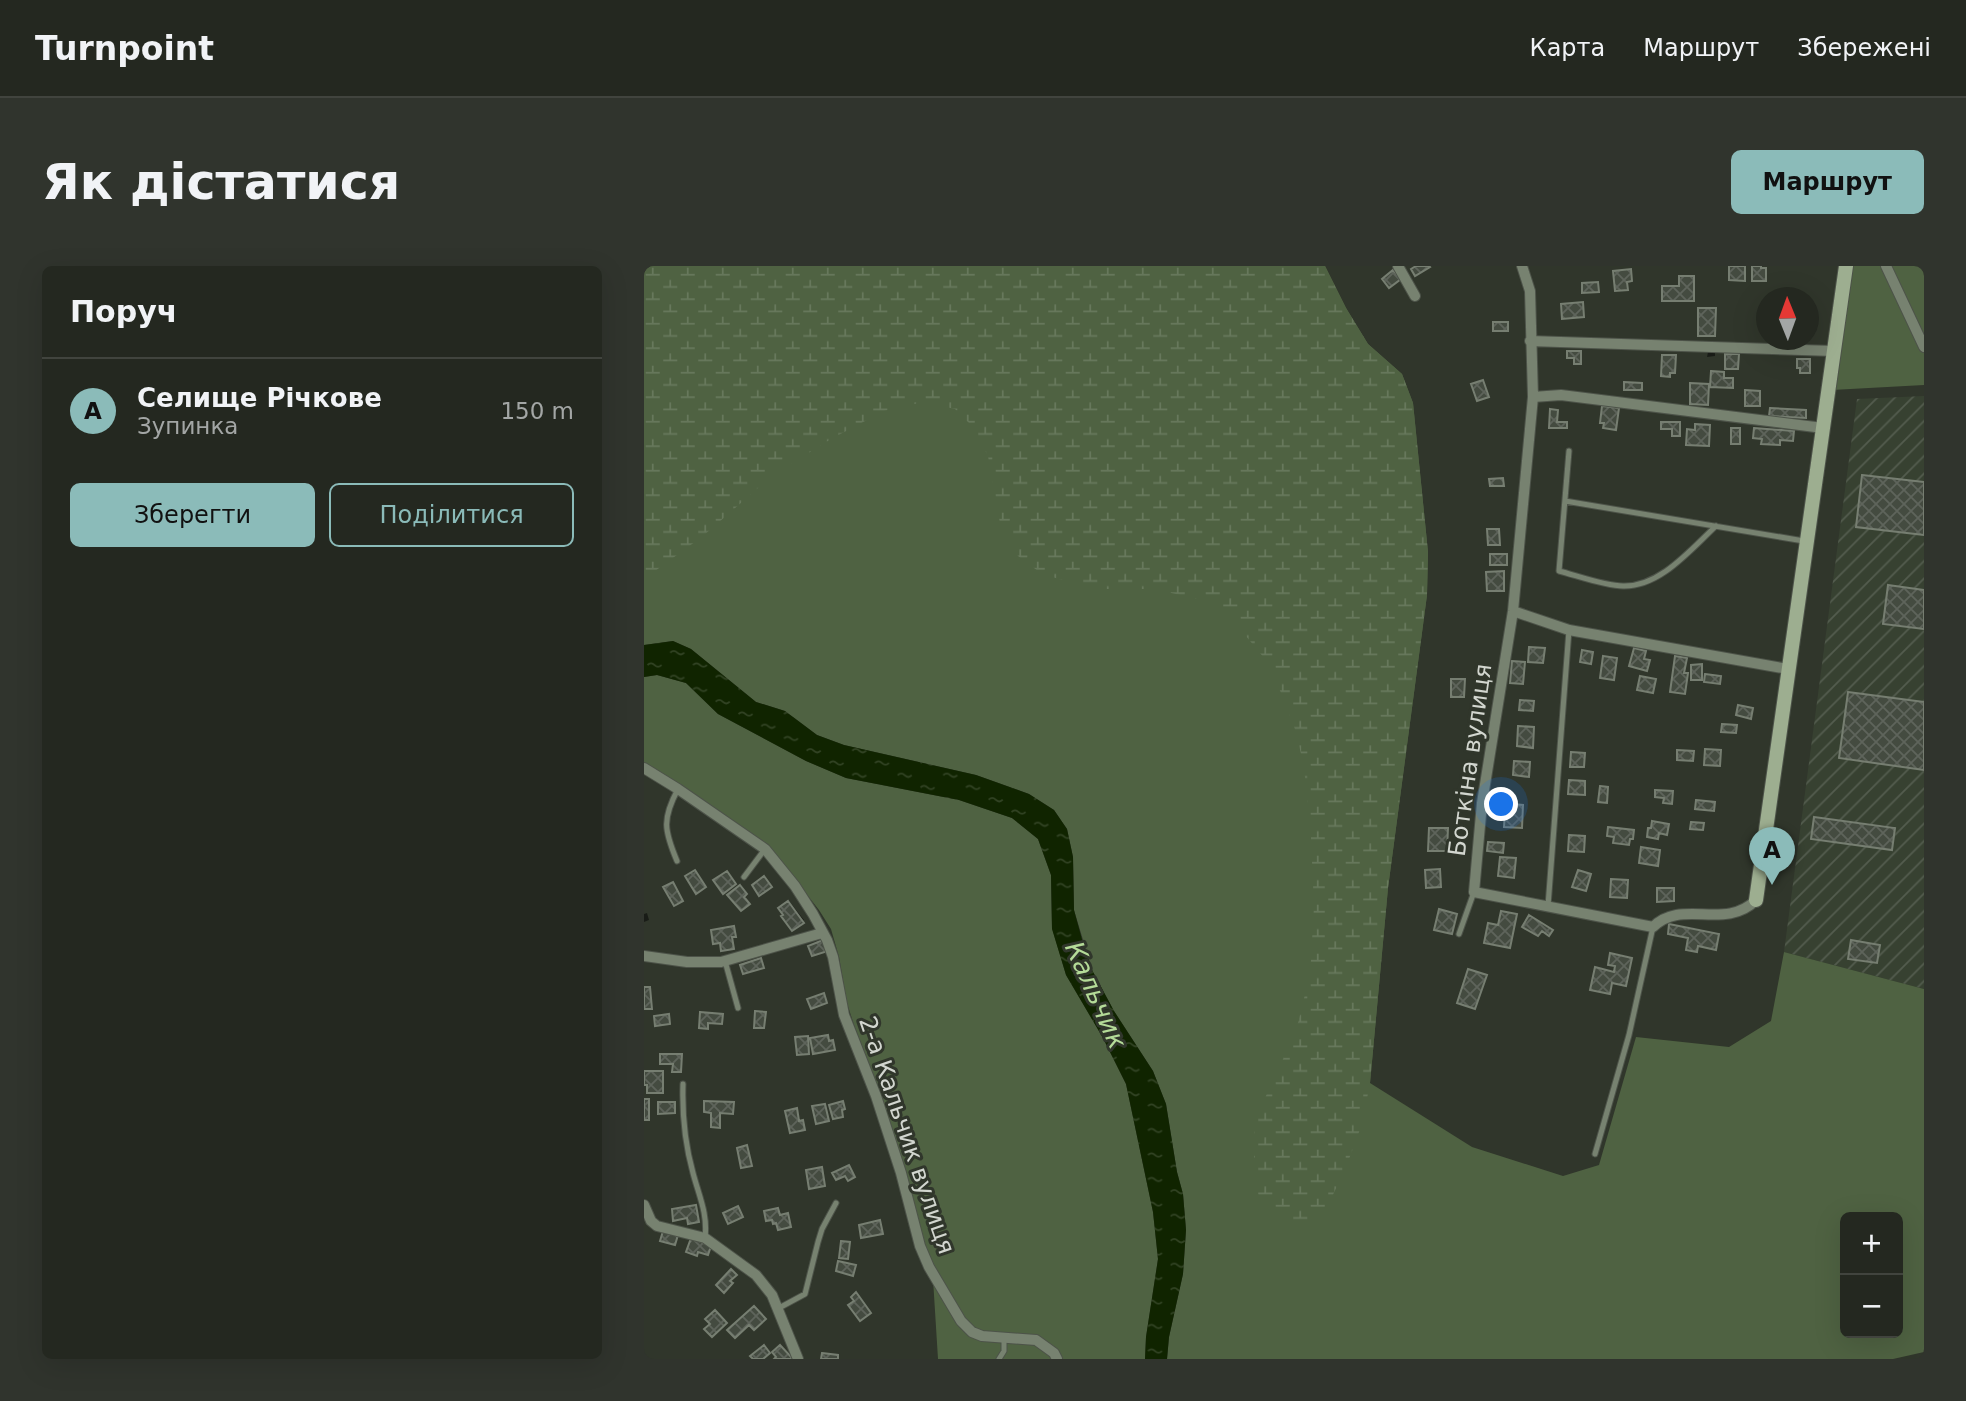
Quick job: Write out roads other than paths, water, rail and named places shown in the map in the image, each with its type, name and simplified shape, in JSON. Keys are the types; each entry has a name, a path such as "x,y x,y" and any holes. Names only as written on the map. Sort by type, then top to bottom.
{"street":[{"path":"1398,266 1415,296"},
{"name":"Боткіна вулиця","path":"1522,266 1530,291 1533,397 1513,611 1482,803 1474,892 1653,927"},
{"path":"1653,927 1662,918 1678,914 1731,914 1747,909 1756,900 1846,266"},
{"path":"1886,266 1924,347"},
{"path":"1531,341 1834,351"},
{"path":"1533,397 1560,395 1823,428"},
{"path":"1513,611 1569,630 1788,669"},
{"name":"2-а Кальчик вулиця","path":"644,768 765,849 805,901 834,957 844,1015 876,1096 901,1172 921,1251 964,1325 978,1335 1036,1340 1048,1348 1057,1359"},
{"path":"644,956 687,962 725,961 822,933"},
{"path":"644,1205 651,1221 657,1226 705,1238 756,1275 768,1288 779,1308 798,1359"}],"lane":[{"path":"1569,452 1559,571 1621,586 1640,585 1659,577 1716,526"},
{"path":"1565,502 1807,541"},
{"path":"1548,906 1569,630"},
{"path":"677,861 666,826 668,809 678,789"},
{"path":"744,877 765,849"},
{"path":"1459,934 1474,892"},
{"path":"1595,1154 1629,1035 1653,927"},
{"path":"725,961 738,1007"},
{"path":"683,1084 685,1138 704,1208 707,1227 705,1238"},
{"path":"779,1308 805,1294 822,1229 836,1203"},
{"path":"999,1359 1004,1351 1004,1338"}],"water":[{"name":"Кальчик","path":"673,641 691,649 756,702 785,711 817,735 844,745 976,775 1029,794 1054,810 1067,829 1073,857 1074,910 1092,970 1114,1011 1153,1071 1166,1104 1183,1194 1186,1230 1183,1274 1169,1337 1167,1359 1145,1359 1158,1259 1153,1212 1126,1084 1066,975 1052,929 1051,875 1038,839 1012,818 959,800 846,778 806,761 718,714 686,683 657,675 644,677 644,645"}],"place":[{"name":"Селище Річкове","path":"1772,885"}]}
